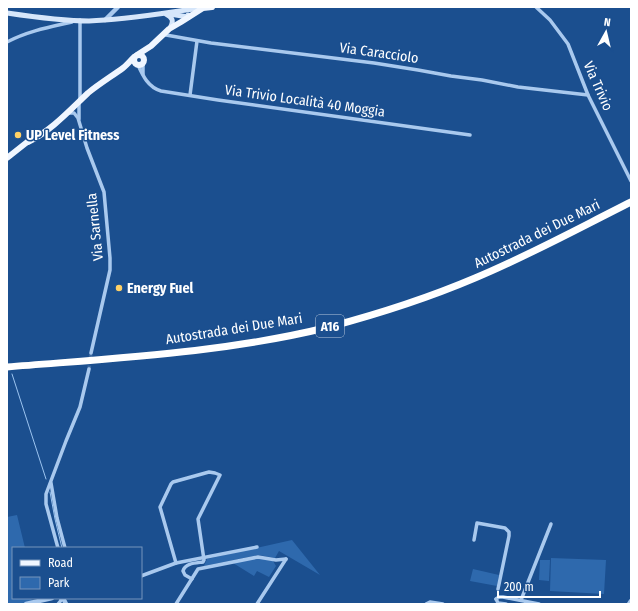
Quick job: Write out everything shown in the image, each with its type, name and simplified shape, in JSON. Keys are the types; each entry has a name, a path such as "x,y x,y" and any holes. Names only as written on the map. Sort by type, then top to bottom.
{"highway":[{"name":"Autostrada dei Due Mari","path":"7,366 208,349 268,340 328,327 416,301 474,279 529,254 631,202"},
{"name":"Autostrada dei Due Mari","path":"7,371 208,354 299,338 359,323 418,305 475,283 531,258 631,207"}],"main road":[{"path":"7,13 59,19 105,20 212,7"},
{"path":"7,158 65,110 80,101 188,17 203,8"},
{"path":"184,11 187,13 188,17"},
{"path":"166,13 188,17"},
{"path":"166,13 173,20 168,32"},
{"path":"123,68 140,63 151,46"},
{"path":"136,56 134,60 140,63"},
{"path":"136,56 142,56 140,63"},
{"path":"28,142 36,138 68,113 76,109 80,101"},
{"path":"60,115 76,109"}],"street":[{"path":"105,20 118,7"},
{"name":"Via Trivio","path":"536,7 550,20 568,44 588,95 631,181"},
{"path":"7,42 26,33 45,27 80,20 80,101"},
{"name":"Via Caracciolo","path":"168,32 197,41 374,63 518,87 588,95"},
{"path":"190,95 197,41"},
{"path":"140,63 143,75"},
{"name":"Via Trivio Località 40 Moggia","path":"140,63 143,75 150,85 156,89 470,135"},
{"name":"Via Sarnella","path":"76,109 87,148 104,192 110,258 110,270 91,353"},
{"path":"68,113 72,112 75,114 80,124"},
{"path":"58,547 46,504 46,494 80,407 89,369"},
{"path":"176,563 160,505 173,482 205,473 220,475 198,519 205,558 203,562 187,565 183,571 185,575 192,578"},
{"path":"50,482 65,547"},
{"path":"474,540 477,523 505,528 509,532 498,589"},
{"path":"520,600 551,524"},
{"path":"142,576 176,563 256,547"},
{"path":"176,604 198,569 258,557 276,560 286,559 257,604"},
{"path":"496,599 503,597 539,604"},
{"path":"26,604 48,599"},
{"path":"496,599 496,604"},
{"path":"496,599 498,602 506,604"},
{"path":"426,604 430,602 443,604"}],"green space":[{"path":"17,515 25,547 12,547 12,599 31,599 32,601 21,604 7,604 7,517"},
{"path":"292,540 320,575 279,551 275,558 259,555 204,566 207,559"},
{"path":"259,558 273,561 276,566 269,577 257,571 254,576 233,563"},
{"path":"551,558 606,560 604,594 550,591"},
{"path":"540,560 550,560 549,581 539,580"},
{"path":"473,569 499,575 497,586 470,581"}],"waterway":[{"path":"12,374 46,479"},
{"path":"50,492 62,547"}],"tunnel":[{"path":"89,369 91,353"}],"place":[{"name":"UP Level Fitness","path":"18,135"},
{"name":"Energy Fuel","path":"119,288"}]}
